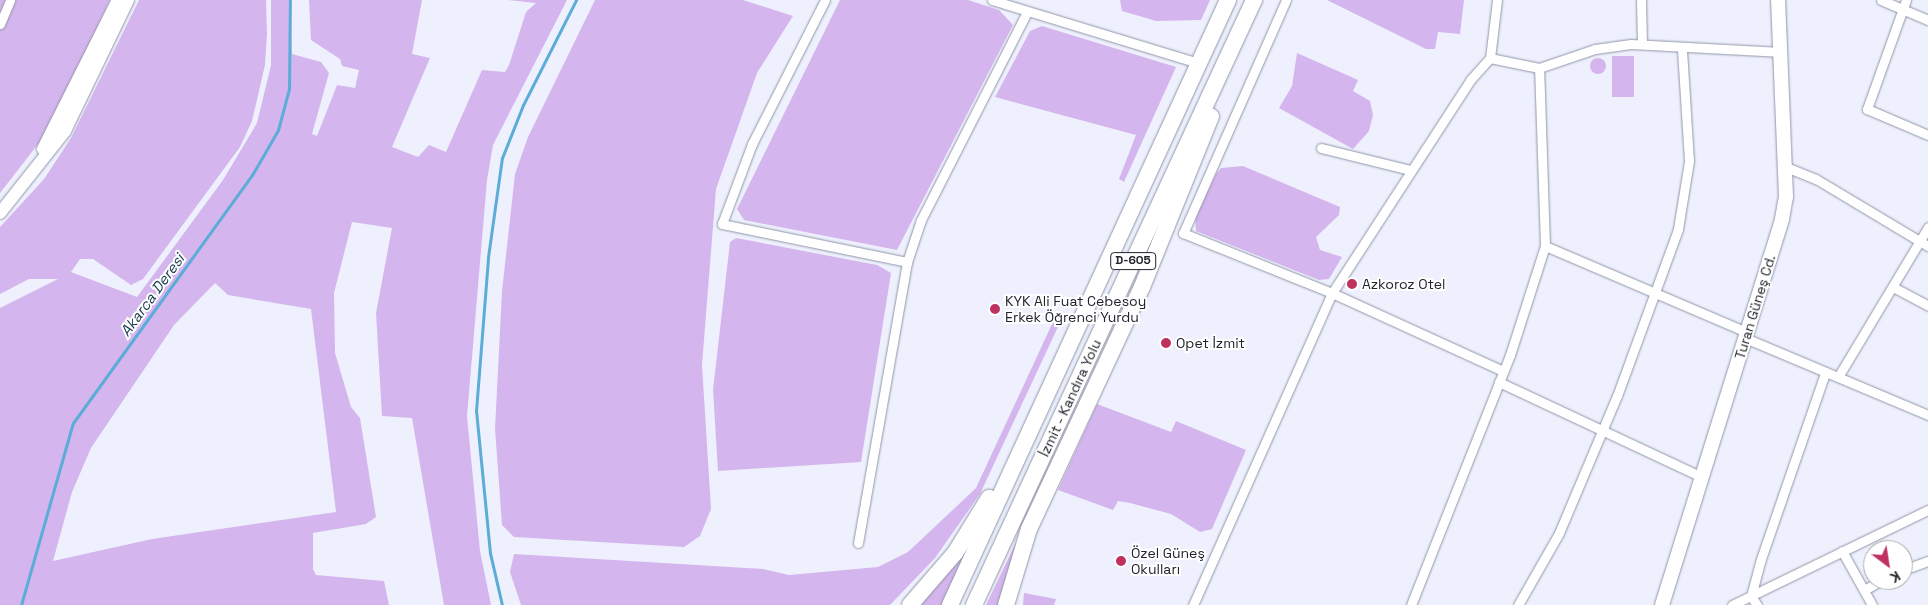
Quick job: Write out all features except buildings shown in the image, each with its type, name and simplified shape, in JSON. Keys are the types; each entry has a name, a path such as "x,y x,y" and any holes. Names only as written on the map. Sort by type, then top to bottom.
{"highway":[{"name":"İzmit - Kandıra Yolu","path":"950,605 1228,0"},
{"name":"İzmit - Kandıra Yolu","path":"974,605 1255,0"},
{"path":"1006,605 1030,529 1142,287 1255,0"},
{"path":"910,605 955,553 990,496 1032,410 1054,380"}],"main road":[{"path":"0,201 47,144 118,0"},
{"path":"0,213 65,131 128,0"},
{"name":"Turan Güneş Cd.","path":"1662,605 1782,219 1786,167 1782,52 1778,0"}],"street":[{"path":"0,24 10,0"},
{"path":"825,0 752,144 722,224 907,262"},
{"path":"992,0 1198,63"},
{"path":"1286,0 1184,233 1332,293 1503,371"},
{"path":"1193,605 1332,293 1470,79 1490,58 1497,0"},
{"path":"1641,0 1642,44"},
{"path":"1881,0 1904,4 1928,20"},
{"path":"1904,4 1867,109 1928,135"},
{"path":"858,543 907,262 921,220 1027,12"},
{"path":"1490,58 1539,68 1595,49 1642,44 1682,49 1782,52"},
{"path":"1518,605 1559,532 1601,432 1678,229 1688,188 1682,49"},
{"path":"1411,605 1499,382 1545,246 1539,68"},
{"path":"1320,148 1410,170"},
{"path":"1786,167 1816,179 1924,244"},
{"path":"1838,377 1893,287 1924,244 1928,227"},
{"path":"1545,246 1654,292 1826,373 1927,413"},
{"path":"1893,287 1928,306"},
{"path":"1751,596 1826,373"},
{"path":"1499,382 1601,432 1702,476"},
{"path":"1732,605 1928,510"},
{"path":"1842,552 1863,588"},
{"path":"1913,566 1928,561"},
{"path":"1864,590 1872,605"},
{"path":"1751,596 1758,605"}],"shaded area":[{"path":"0,0 110,0 49,130 0,193"},
{"path":"139,0 266,0 267,34 265,65 252,121 240,147 143,279 131,285 93,259 80,259 71,272 137,297 223,180 257,123 271,65 271,0 290,0 292,54 321,62 329,73 312,134 317,136 337,85 355,88 359,70 342,66 340,59 311,40 309,0 422,0 412,54 430,58 392,147 418,157 429,145 446,152 482,70 505,72 509,65 526,12 536,3 507,0 567,0 493,145 487,180 467,416 480,551 491,605 444,605 412,418 382,416 376,313 392,228 352,222 334,293 335,353 351,407 360,418 376,517 366,524 313,533 313,569 316,575 384,581 389,605 0,605 0,308 58,279 29,279 0,294 0,227 44,179 71,138","holes":["215,283 228,295 311,309 336,512 152,539 53,561 72,492 91,448 174,325"]},
{"path":"595,0 743,0 793,16 757,73 716,189 702,365 711,509 700,536 684,547 514,537 502,525 495,429 502,291 515,174 528,137"},
{"path":"840,0 968,0 999,10 1013,25 897,250 744,220 737,209"},
{"path":"1120,0 1210,0 1201,20 1156,21 1122,11"},
{"path":"1327,0 1464,0 1460,34 1438,32 1435,49 1426,49"},
{"path":"1042,26 1176,67 1124,182 1119,179 1136,135 995,97 1030,31"},
{"path":"1297,53 1358,80 1353,91 1370,101 1373,115 1369,131 1353,149 1279,108 1292,86"},
{"path":"1612,56 1634,56 1634,97 1612,97"},
{"path":"1595,58 1601,58 1606,63 1604,72 1595,74 1590,69 1590,63"},
{"path":"1243,166 1340,207 1339,215 1316,237 1320,250 1342,257 1329,279 1319,280 1196,231 1195,217 1216,174 1221,168"},
{"path":"736,238 877,265 891,273 861,462 718,471 713,390 730,242"},
{"path":"1058,311 1064,314 980,494 935,558 890,605 521,605 510,572 514,554 763,569 789,575 878,567 908,552 976,488"},
{"path":"1097,404 1171,432 1176,421 1246,450 1212,529 1200,532 1171,514 1130,503 1118,501 1113,510 1058,490"},
{"path":"1020,534 998,605 986,605"},
{"path":"974,535 943,605 919,605"},
{"path":"1024,593 1056,599 1054,605 1023,605"}],"waterway":[{"name":"Akarca Deresi","path":"21,605 73,423 252,175 278,130 289,89 290,0"},
{"path":"502,605 490,553 476,411 488,257 502,158 523,105 576,0"}],"place":[{"name":"Azkoroz Otel","path":"1352,284"},
{"name":"KYK Ali Fuat Cebesoy Erkek Öğrenci Yurdu","path":"995,309"},
{"name":"Opet İzmit","path":"1166,343"},
{"name":"Özel Güneş Okulları","path":"1121,561"}]}
